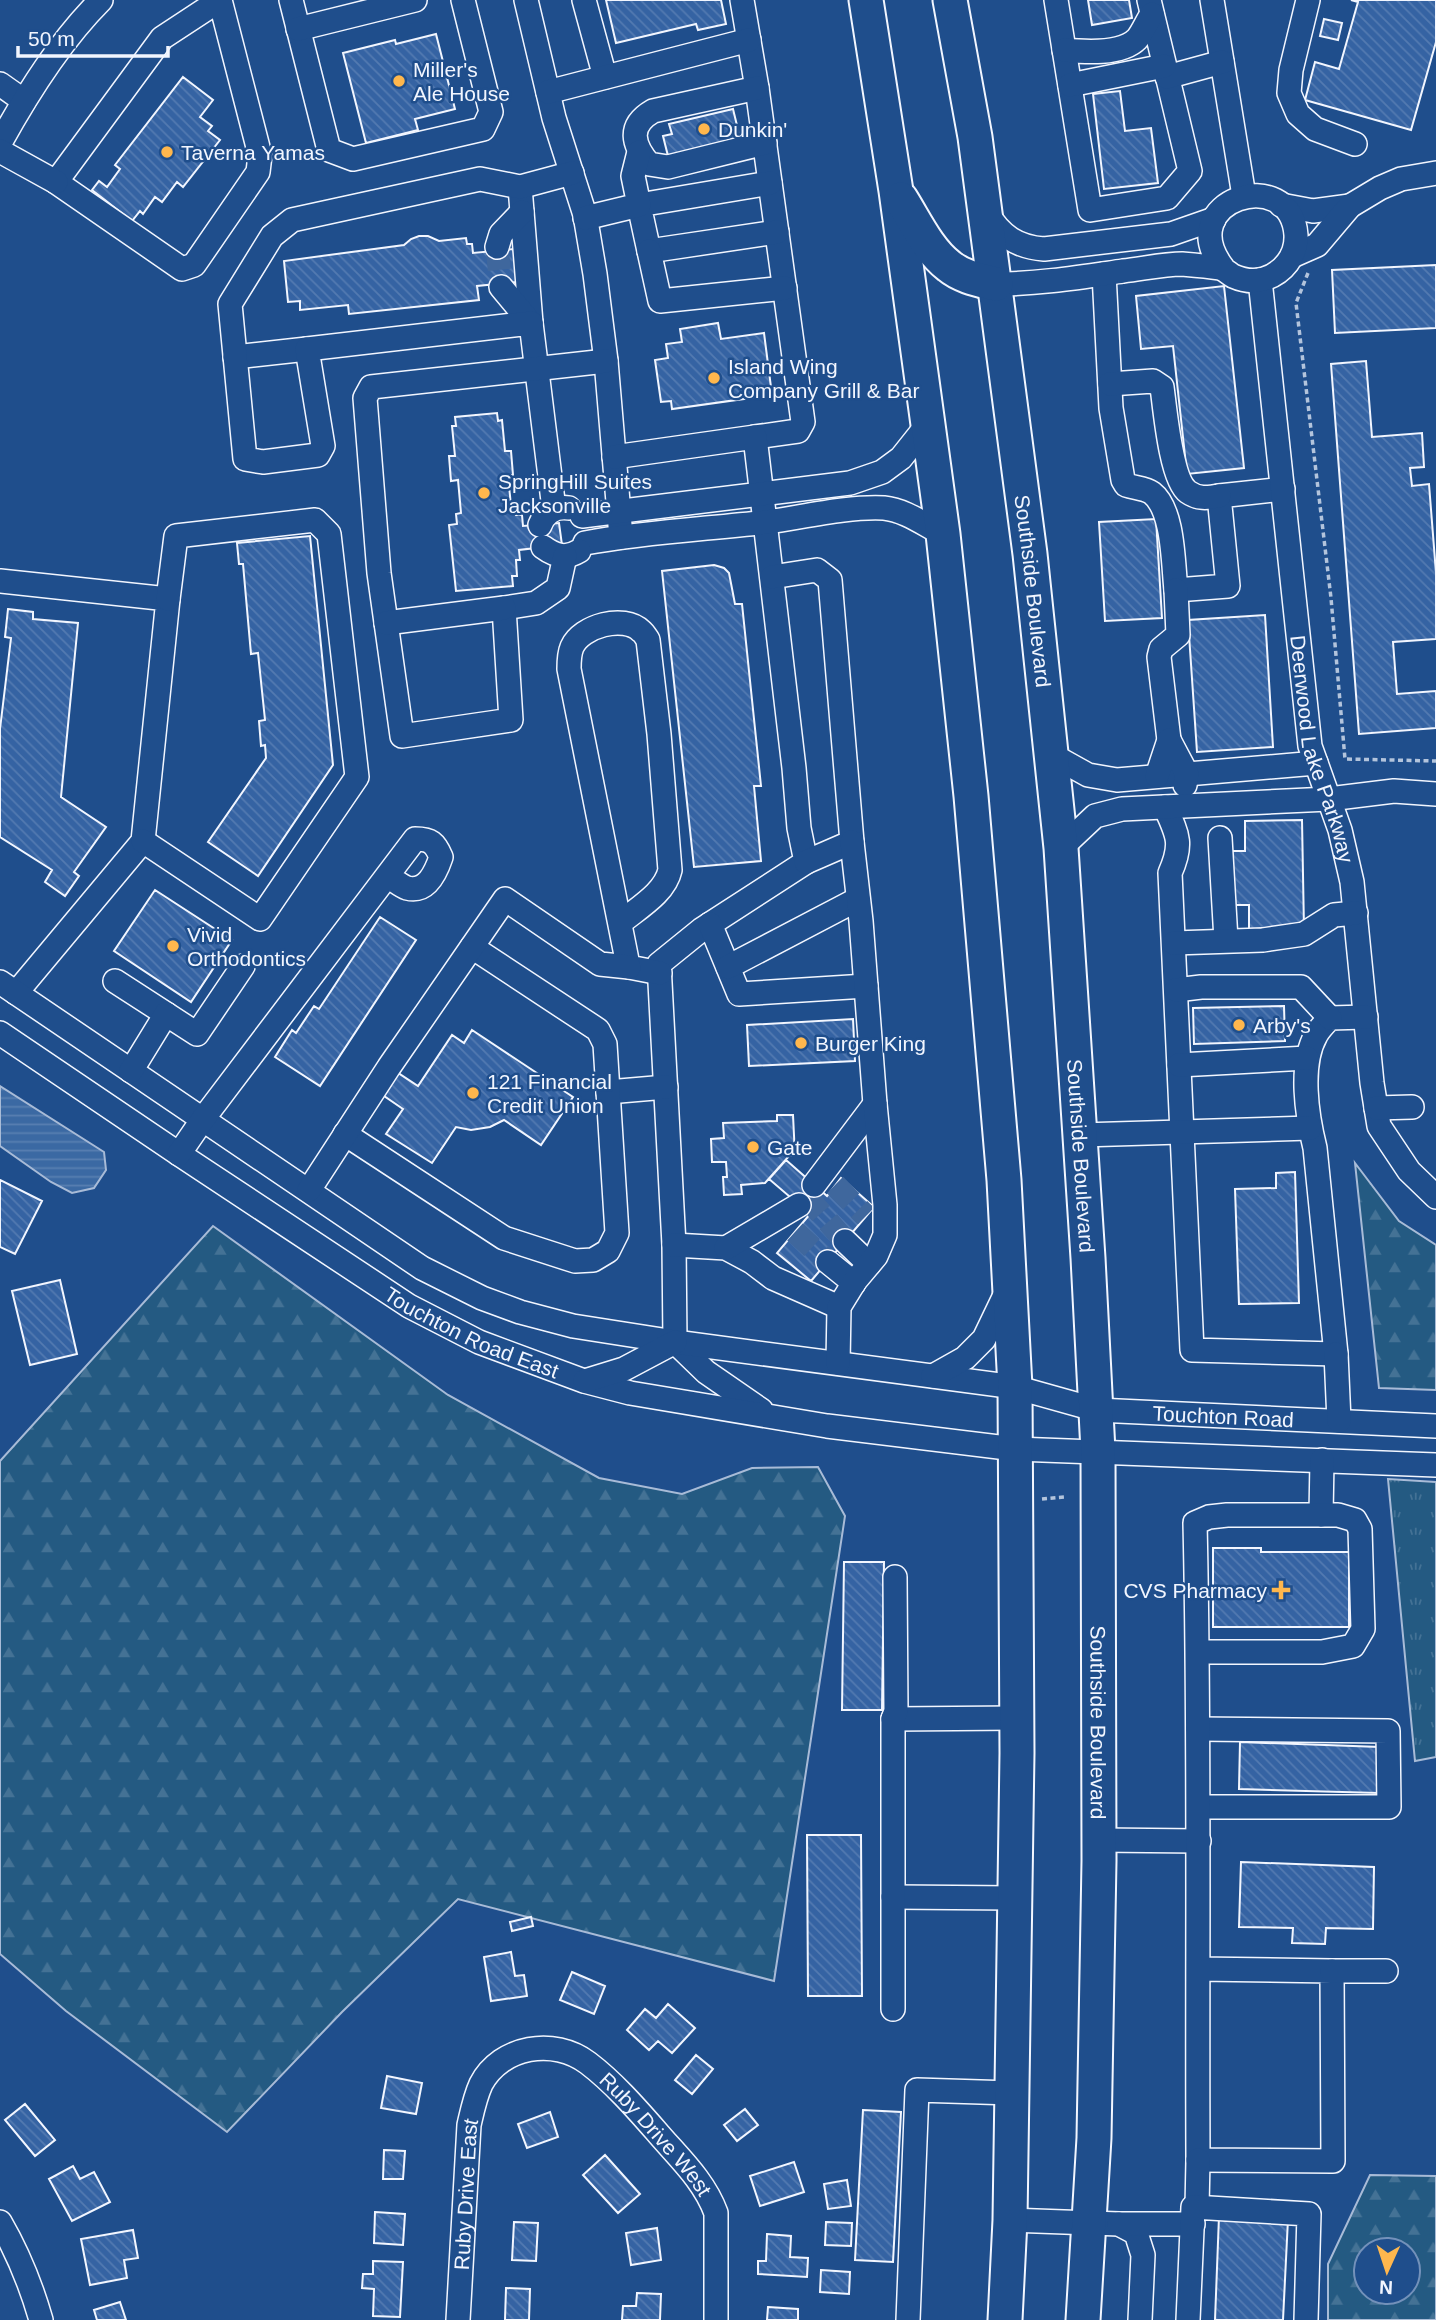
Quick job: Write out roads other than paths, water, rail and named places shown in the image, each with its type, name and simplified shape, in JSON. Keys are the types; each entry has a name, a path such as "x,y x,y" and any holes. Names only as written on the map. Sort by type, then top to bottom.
{"highway":[{"path":"866,0 943,534 991,1016 1010,1286 1015,1387 1017,1718 1010,2220 1005,2320"},
{"name":"Southside Boulevard","path":"950,0 975,137 996,284 1052,755 1081,1135 1097,1410 1099,1840 1094,2138 1104,2223 1083,2320"},
{"path":"895,191 933,249 950,267 968,276 996,284"}],"street":[{"path":"0,143 56,54 101,0"},
{"path":"0,152 56,182 182,270 194,265 258,172 260,155 220,0 162,38 56,182"},
{"path":"291,0 329,150 353,159 483,129 491,112 463,0"},
{"path":"298,29 415,0"},
{"path":"526,0 548,92 585,218 595,274 606,361 621,537"},
{"path":"584,0 605,77"},
{"path":"614,457 798,431 803,422 757,88 741,0"},
{"path":"1056,0 1090,210 1167,198 1190,171 1150,7"},
{"path":"1212,0 1244,195"},
{"path":"1308,0 1291,70 1289,93 1298,114 1315,129 1355,144"},
{"path":"1064,50 1090,53 1124,47 1137,38 1150,7"},
{"path":"548,92 749,40"},
{"path":"1070,85 1222,62"},
{"path":"0,84 24,101"},
{"path":"757,88 653,111 642,118 635,131 639,152 633,176 660,301 785,288"},
{"path":"639,152 649,164 668,167 765,143"},
{"path":"307,349 323,446 318,455 263,462 245,459 230,304 272,236 292,220 480,179 520,187 572,173"},
{"path":"1292,256 1317,245 1350,206 1391,183 1436,173"},
{"path":"585,218 639,205 770,183"},
{"path":"520,187 537,370 546,527 557,555 573,554 585,543 621,537 863,509 886,508 943,534"},
{"path":"1244,195 1270,198 1281,205 1294,223 1295,245 1292,256 1284,267 1261,280 1234,276 1223,268 1210,245 1214,219 1222,208 1244,195"},
{"path":"1281,205 1313,211 1350,206"},
{"path":"985,211 996,228 1007,238 1030,248 1044,250 1171,234 1214,219"},
{"path":"497,247 501,234 522,212"},
{"path":"649,251 777,232"},
{"path":"996,284 1022,284 1180,264 1223,268"},
{"path":"1104,274 1110,384 1123,480 1126,485 1152,493 1167,516 1176,590 1178,635 1161,649 1159,657 1169,740 1187,774 1178,835 1179,854 1170,873 1192,1350 1336,1354"},
{"name":"Deerwood Lake Parkway","path":"1261,280 1310,746 1343,843 1352,882 1379,1126 1409,1171 1436,1197"},
{"path":"500,287 531,323"},
{"path":"235,357 531,323"},
{"path":"504,608 511,720 402,736 379,573 365,398 371,387 606,361"},
{"path":"1110,384 1153,382 1162,387 1174,464 1182,486 1201,499 1283,489"},
{"path":"583,516 850,483 882,472 901,458 928,424"},
{"path":"755,438 799,828 806,862"},
{"path":"1176,590 1228,586 1219,496"},
{"path":"546,527 570,508 583,516 588,529 585,543"},
{"path":"8,988 143,841 176,536 315,520 329,534 357,777 260,919 143,841"},
{"path":"386,624 536,603 558,588 565,556"},
{"path":"772,577 817,570 830,580 885,1205 885,1235 876,1256 839,1307 838,1363"},
{"path":"0,581 168,599"},
{"path":"620,923 658,892 668,880 670,870 648,640 641,630 629,624 606,623 591,630 573,645 569,670 620,923 629,967"},
{"path":"1157,776 1169,740"},
{"path":"1052,755 1088,775 1118,780 1316,763"},
{"path":"1061,848 1095,816 1122,809 1329,799 1394,791 1436,794"},
{"path":"1178,835 1181,806"},
{"path":"1220,838 1227,940"},
{"path":"769,1416 706,1372 675,1342 674,1245 659,964 710,924 806,862 852,842"},
{"path":"178,1154 387,876"},
{"path":"309,1190 505,899 600,964 660,973"},
{"path":"728,967 858,899"},
{"path":"1174,943 1263,940 1304,934 1334,915 1356,914"},
{"path":"710,924 739,994 866,986"},
{"path":"345,1134 504,1238 575,1261 593,1260 608,1251 617,1233 605,1044 598,1030 472,947"},
{"path":"114,981 197,1034 243,966"},
{"path":"1176,990 1301,987 1330,1018"},
{"name":"Touchton Road East","path":"8,988 422,1268 482,1298 520,1312 573,1326 1015,1387"},
{"path":"131,1071 166,1014"},
{"path":"1339,1421 1336,1354 1315,1148 1308,1118 1307,1058 1316,1034 1330,1018 1366,1017"},
{"name":"Touchton Road East","path":"0,1033 410,1306 479,1342 584,1381 630,1393 827,1426 1015,1449"},
{"path":"1179,1065 1307,1058"},
{"path":"608,1092 666,1087"},
{"path":"824,1181 875,1104"},
{"path":"1376,1108 1412,1107"},
{"path":"1081,1135 1310,1128"},
{"path":"866,1216 885,1235"},
{"path":"726,1248 791,1218"},
{"path":"845,1241 869,1264"},
{"path":"674,1245 726,1248 752,1262 773,1278 839,1307"},
{"path":"828,1262 854,1283"},
{"path":"933,1376 965,1358 984,1339 1010,1286"},
{"path":"584,1381 624,1369 675,1342"},
{"name":"Touchton Road","path":"1015,1387 1097,1410 1436,1426"},
{"name":"Touchton Road","path":"1015,1449 1436,1465"},
{"path":"1321,1515 1322,1460"},
{"path":"1188,2320 1198,2160 1199,1807 1195,1523 1209,1517 1227,1515 1338,1515 1355,1520 1360,1528 1363,1629 1353,1646 1322,1653 1198,1652"},
{"path":"893,2009 892,1720 896,1711 895,1577"},
{"path":"892,1720 1017,1718"},
{"path":"1198,1729 1388,1731 1389,1807 1199,1807"},
{"path":"1099,1840 1199,1841"},
{"path":"893,1896 1015,1898"},
{"path":"1198,1969 1386,1971"},
{"path":"1198,2160 1333,2161 1332,1971"},
{"name":"Ruby Drive West","path":"490,2072 521,2050 555,2049 572,2053 587,2062 623,2095 699,2180 711,2200 716,2213 717,2236 716,2320"},
{"name":"Ruby Drive East","path":"457,2320 469,2125 481,2085 490,2072"},
{"path":"908,2320 917,2090 1012,2093"},
{"path":"1010,2220 1104,2223 1195,2216 1309,2214 1306,2320"},
{"path":"0,2222 16,2250 41,2320"},
{"path":"1104,2223 1136,2233 1143,2255 1140,2320"}],"tunnel":[{"path":"497,247 501,287"},
{"path":"835,1185 866,1216"},
{"path":"806,1196 845,1241"},
{"path":"795,1232 828,1262"}],"place":[{"name":"Miller's Ale House","path":"399,81"},
{"name":"Dunkin'","path":"704,129"},
{"name":"Taverna Yamas","path":"167,152"},
{"name":"Island Wing Company Grill & Bar","path":"714,378"},
{"name":"SpringHill Suites Jacksonville","path":"484,493"},
{"name":"Vivid Orthodontics","path":"173,946"},
{"name":"Arby's","path":"1239,1025"},
{"name":"Burger King","path":"801,1043"},
{"name":"121 Financial Credit Union","path":"473,1093"},
{"name":"Gate","path":"753,1147"},
{"name":"CVS Pharmacy","path":"1281,1590"}]}
